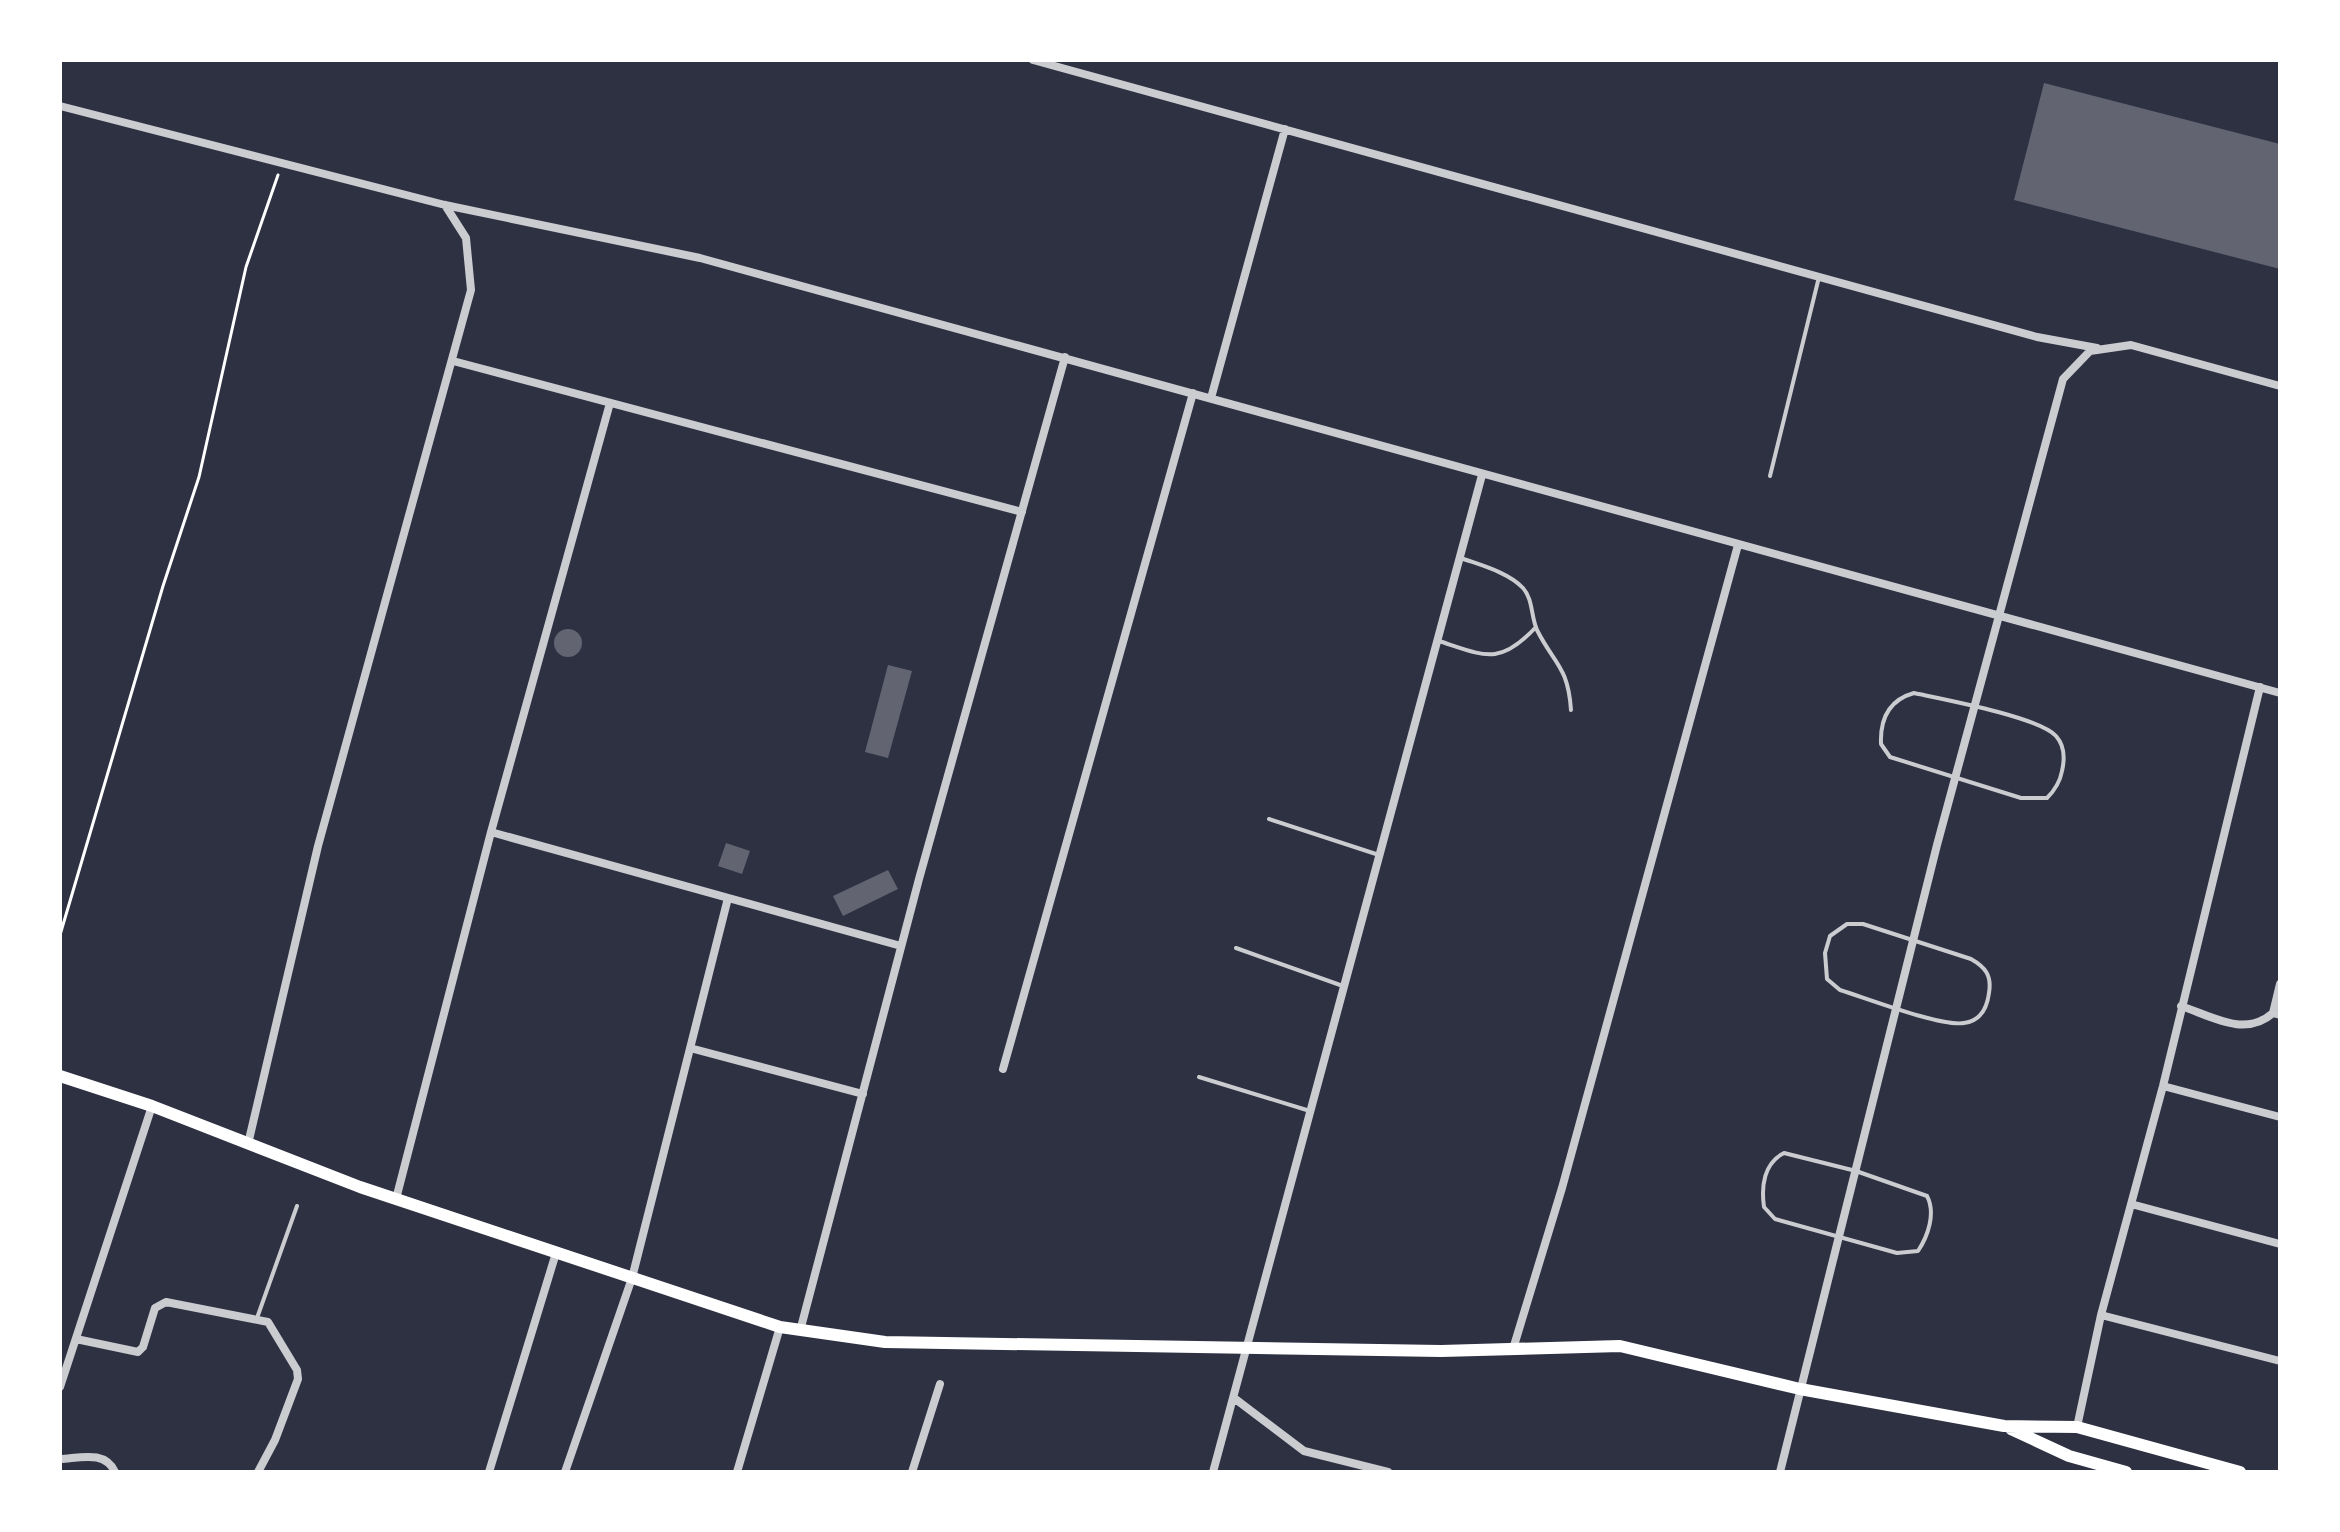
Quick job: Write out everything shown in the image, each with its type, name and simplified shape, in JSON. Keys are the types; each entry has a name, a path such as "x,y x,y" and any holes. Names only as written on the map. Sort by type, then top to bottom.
{"main road":[{"path":"60,1076 152,1106 396,1199 780,1327 800,1331 885,1342 1248,1348 1513,1349 1620,1346 1800,1389 2004,1426 2077,1427 2240,1472"},
{"path":"2004,1426 2069,1456 2126,1472"}],"street":[{"path":"1033,60 2037,337 2101,349"},
{"path":"60,106 445,205 700,258 2280,693"},
{"path":"1211,398 1285,129"},
{"path":"248,1144 318,846 471,290 471,264 466,238 445,205"},
{"path":"1780,1472 1914,939 2063,379 2090,351 2131,345 2280,386"},
{"path":"800,1331 901,946 1065,357"},
{"path":"453,361 1022,512"},
{"path":"1003,1069 1193,393"},
{"path":"396,1199 491,832 610,403"},
{"path":"1213,1472 1482,475"},
{"path":"1513,1349 1562,1188 1738,545"},
{"path":"2077,1427 2101,1315 2163,1086 2260,687"},
{"path":"491,832 901,946"},
{"path":"565,1472 632,1278 728,898"},
{"path":"2181,1006 2240,1026 2264,1021 2276,1014 2280,984"},
{"path":"690,1048 863,1094"},
{"path":"2163,1086 2280,1117"},
{"path":"60,1387 152,1106"},
{"path":"2131,1204 2280,1244"},
{"path":"489,1472 556,1253"},
{"path":"76,1339 138,1352 143,1347 155,1308 166,1302 257,1318 274,1327 298,1379 280,1428 258,1472"},
{"path":"2101,1315 2280,1361"},
{"path":"737,1472 780,1327"},
{"path":"912,1472 940,1384"},
{"path":"1234,1398 1304,1451 1388,1472"},
{"path":"60,1459 96,1456 106,1459 115,1472"}],"lane":[{"path":"1770,476 1819,277"},
{"path":"1461,558 1503,575 1523,588 1536,627 1561,664 1568,682 1571,710"},
{"path":"1438,641 1481,655 1499,655 1509,653 1536,627"},
{"path":"1914,693 1977,706 2049,730 2063,747 2060,780 2047,798 2021,798 1956,778 1890,757 1881,744 1885,717 1892,703 1914,693"},
{"path":"1269,819 1381,856"},
{"path":"1847,924 1863,924 1914,939 1983,966 1989,976 1986,1007 1980,1017 1954,1024 1897,1007 1832,985 1825,969 1830,936 1847,924"},
{"path":"1236,948 1346,987"},
{"path":"1199,1077 1312,1112"},
{"path":"1784,1153 1856,1171 1927,1196 1931,1215 1918,1251 1909,1254 1840,1238 1775,1219 1767,1213 1763,1198 1765,1179 1772,1160 1784,1153"},
{"path":"257,1318 297,1206"}],"path":[{"path":"60,935 163,586 199,477 246,267 282,164"}],"building":[{"path":"2044,83 2280,144 2280,269 2014,200"},
{"path":"568,629 578,633 582,643 578,653 568,657 558,653 554,643 558,633"},
{"path":"888,665 912,671 888,758 865,752"},
{"path":"726,843 750,851 742,874 718,866"},
{"path":"888,870 898,889 843,916 833,896"}]}
